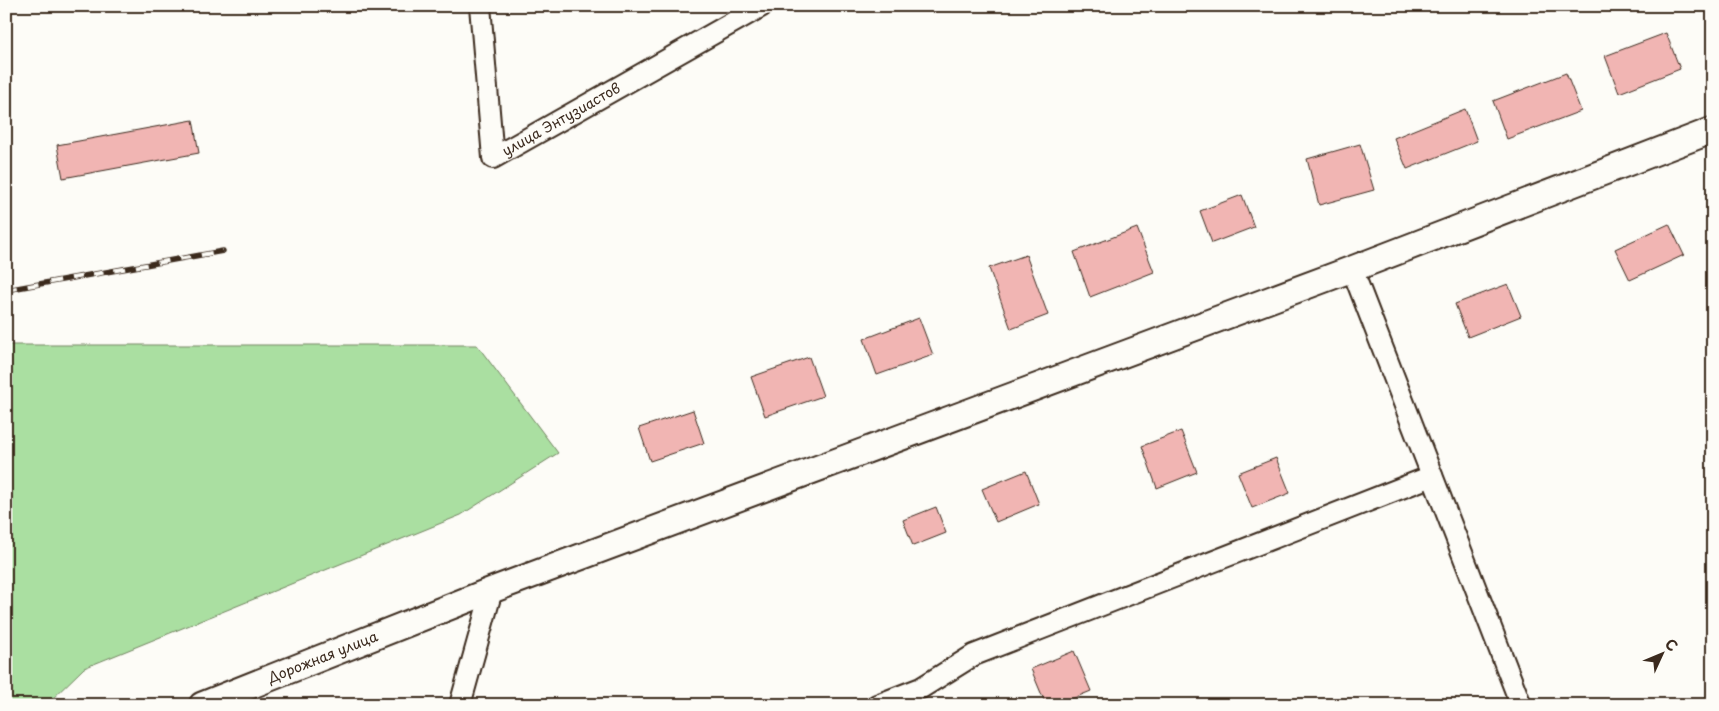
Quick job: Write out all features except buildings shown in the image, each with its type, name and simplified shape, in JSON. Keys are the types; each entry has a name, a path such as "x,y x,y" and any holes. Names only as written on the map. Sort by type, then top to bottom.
{"street":[{"name":"улица Энтузиастов","path":"480,6 493,158 762,6"},
{"name":"Дорожная улица","path":"202,705 492,590 1352,269 1713,130"},
{"path":"1352,269 1521,705"},
{"path":"877,705 921,688 974,655 1432,476"},
{"path":"460,705 492,590"}],"green space":[{"path":"6,345 477,345 558,453 461,515 84,668 46,705 6,705"}],"railway":[{"path":"6,290 223,251"}]}
